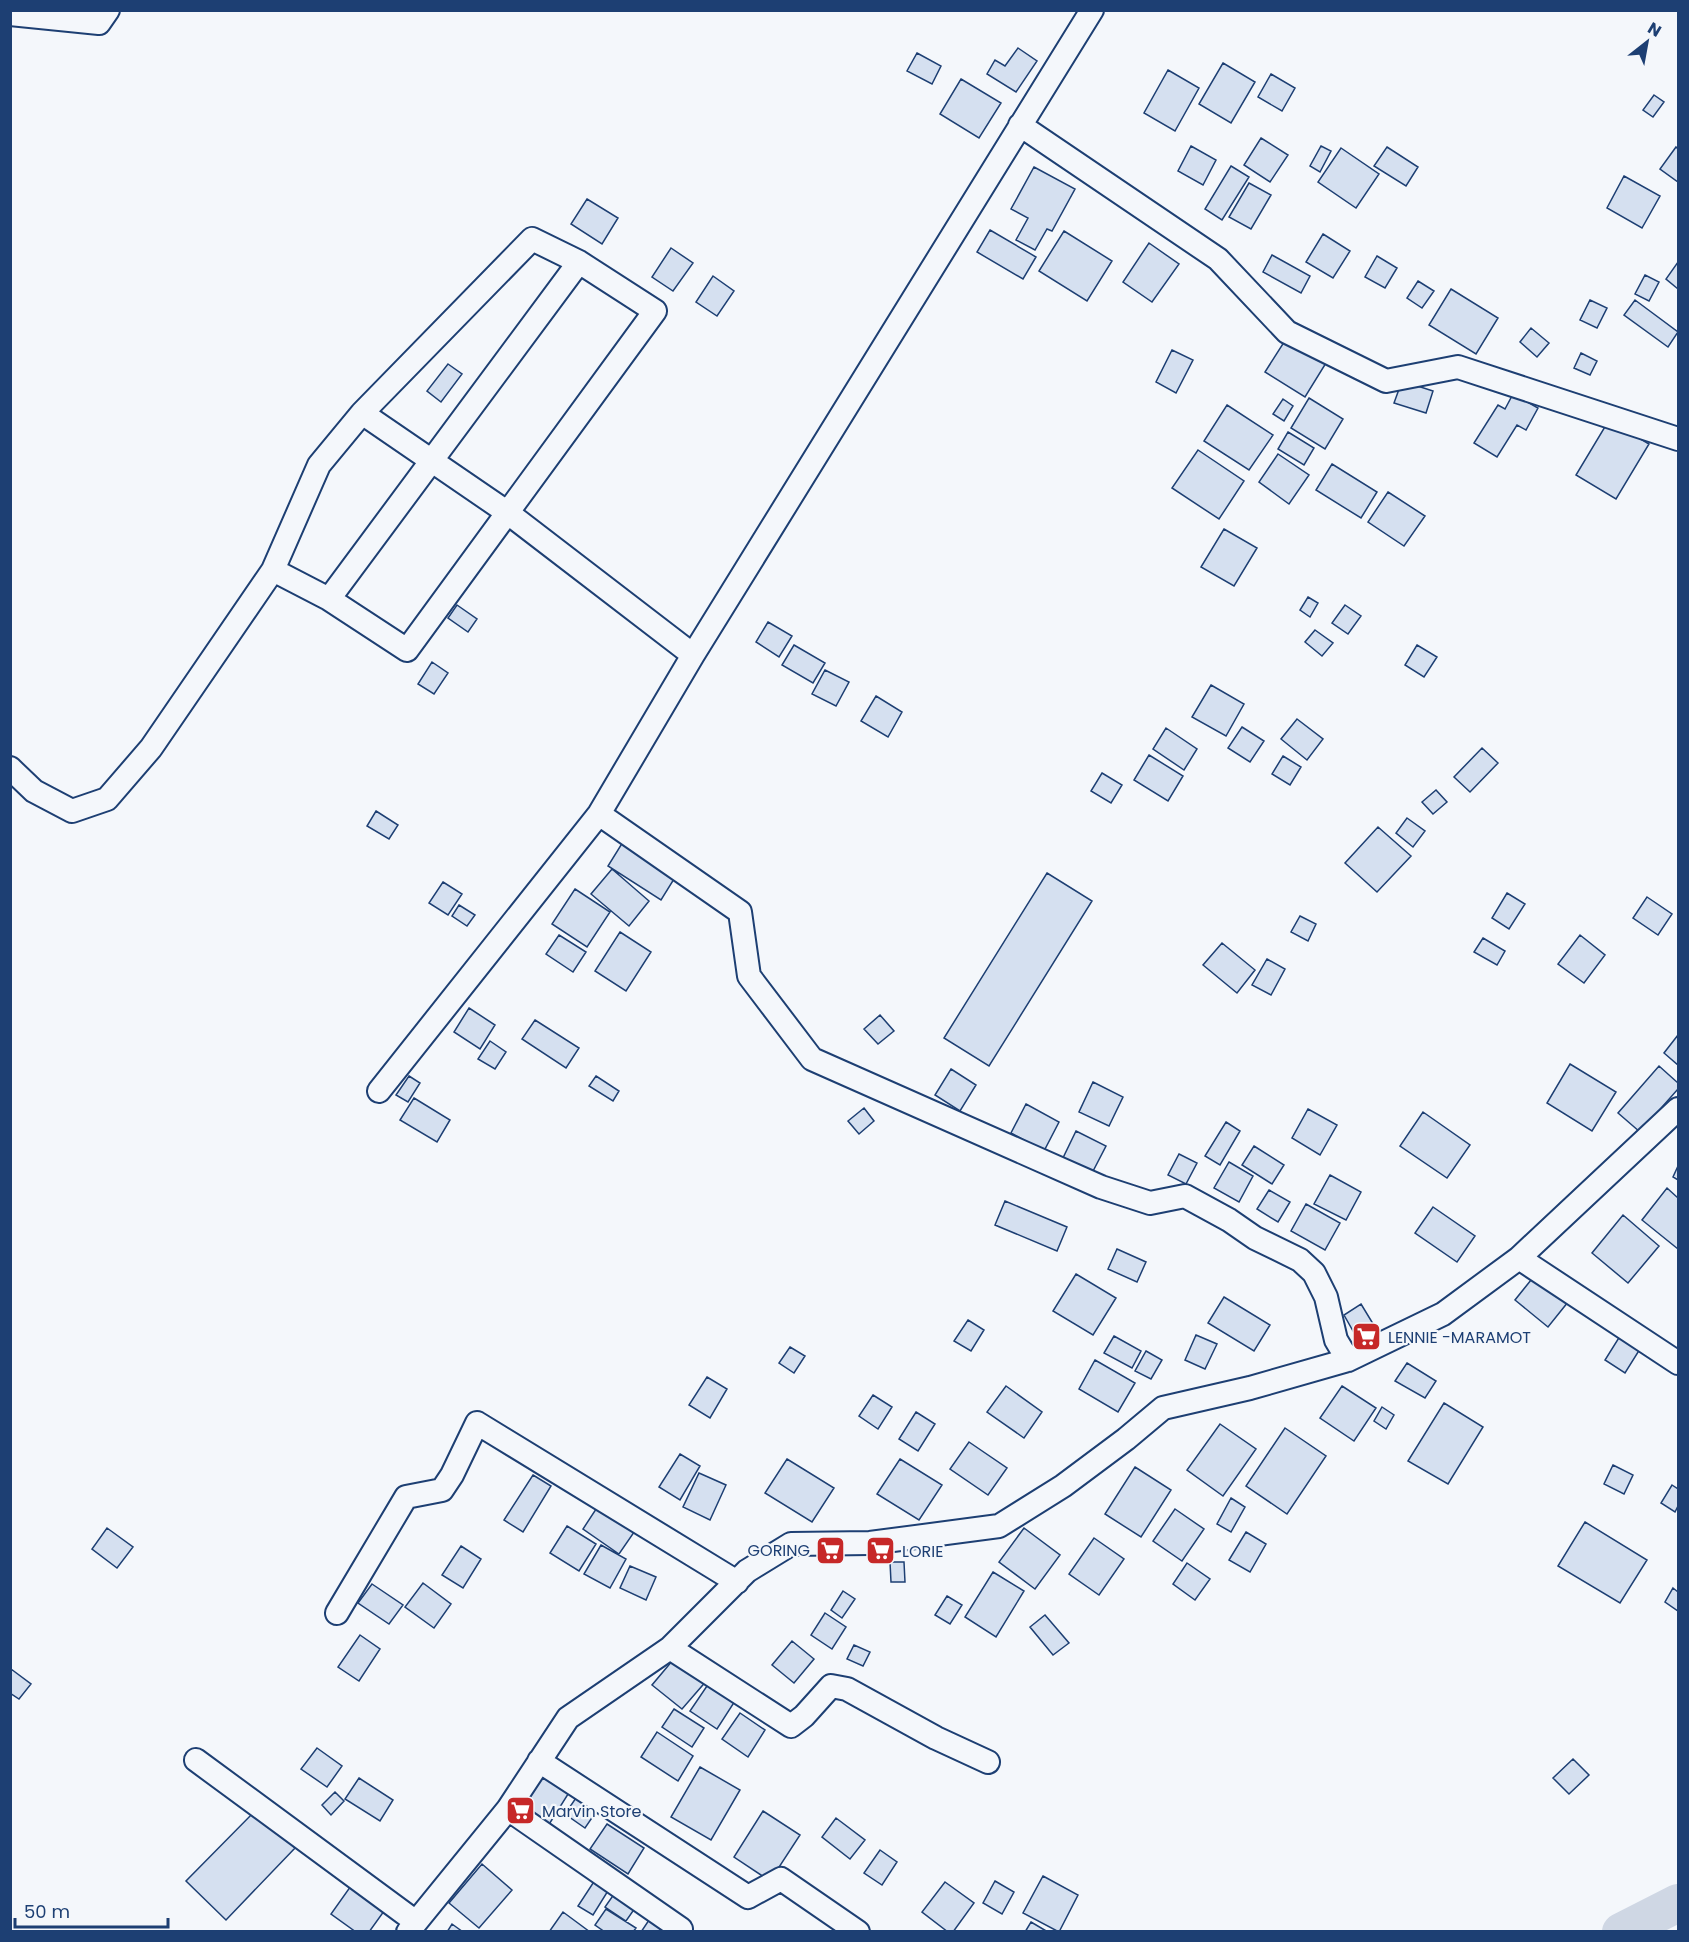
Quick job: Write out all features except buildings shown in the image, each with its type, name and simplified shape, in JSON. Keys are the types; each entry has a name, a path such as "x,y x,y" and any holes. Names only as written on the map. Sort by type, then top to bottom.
{"street":[{"path":"10,14 99,23 108,10"},
{"path":"379,1091 599,814 693,655 1092,10"},
{"path":"1020,125 1218,259 1287,332 1386,381 1458,367 1678,439"},
{"path":"10,768 34,791 72,811 107,799 151,748 273,570 318,465 362,413 532,239 579,262 655,311 406,650 330,599 273,570"},
{"path":"330,599 579,262"},
{"path":"362,413 508,513 693,655"},
{"path":"599,814 740,912 749,976 812,1059 1101,1187 1150,1203 1185,1196 1229,1220 1255,1238 1300,1260 1314,1273 1326,1297 1336,1340 1348,1360"},
{"path":"196,1760 412,1927 508,1809 568,1719 670,1648 747,1571 791,1544 870,1543 999,1526 1063,1486 1163,1408 1251,1388 1348,1360 1443,1314 1519,1258 1678,1109"},
{"path":"1519,1258 1678,1363"},
{"path":"337,1613 406,1497 442,1490 452,1475 477,1423 737,1582"},
{"path":"670,1648 792,1726 831,1686 847,1689 936,1738 988,1762"},
{"path":"539,1761 748,1897 781,1879 858,1932"},
{"path":"508,1809 681,1929 680,1932"}],"waterway":[{"path":"1621,1932 1678,1903"}],"place":[{"name":"LENNIE -MARAMOT","path":"1367,1337"},
{"name":"GORING","path":"831,1550"},
{"name":"LORIE","path":"881,1551"},
{"name":"Marvin Store","path":"521,1811"}]}
